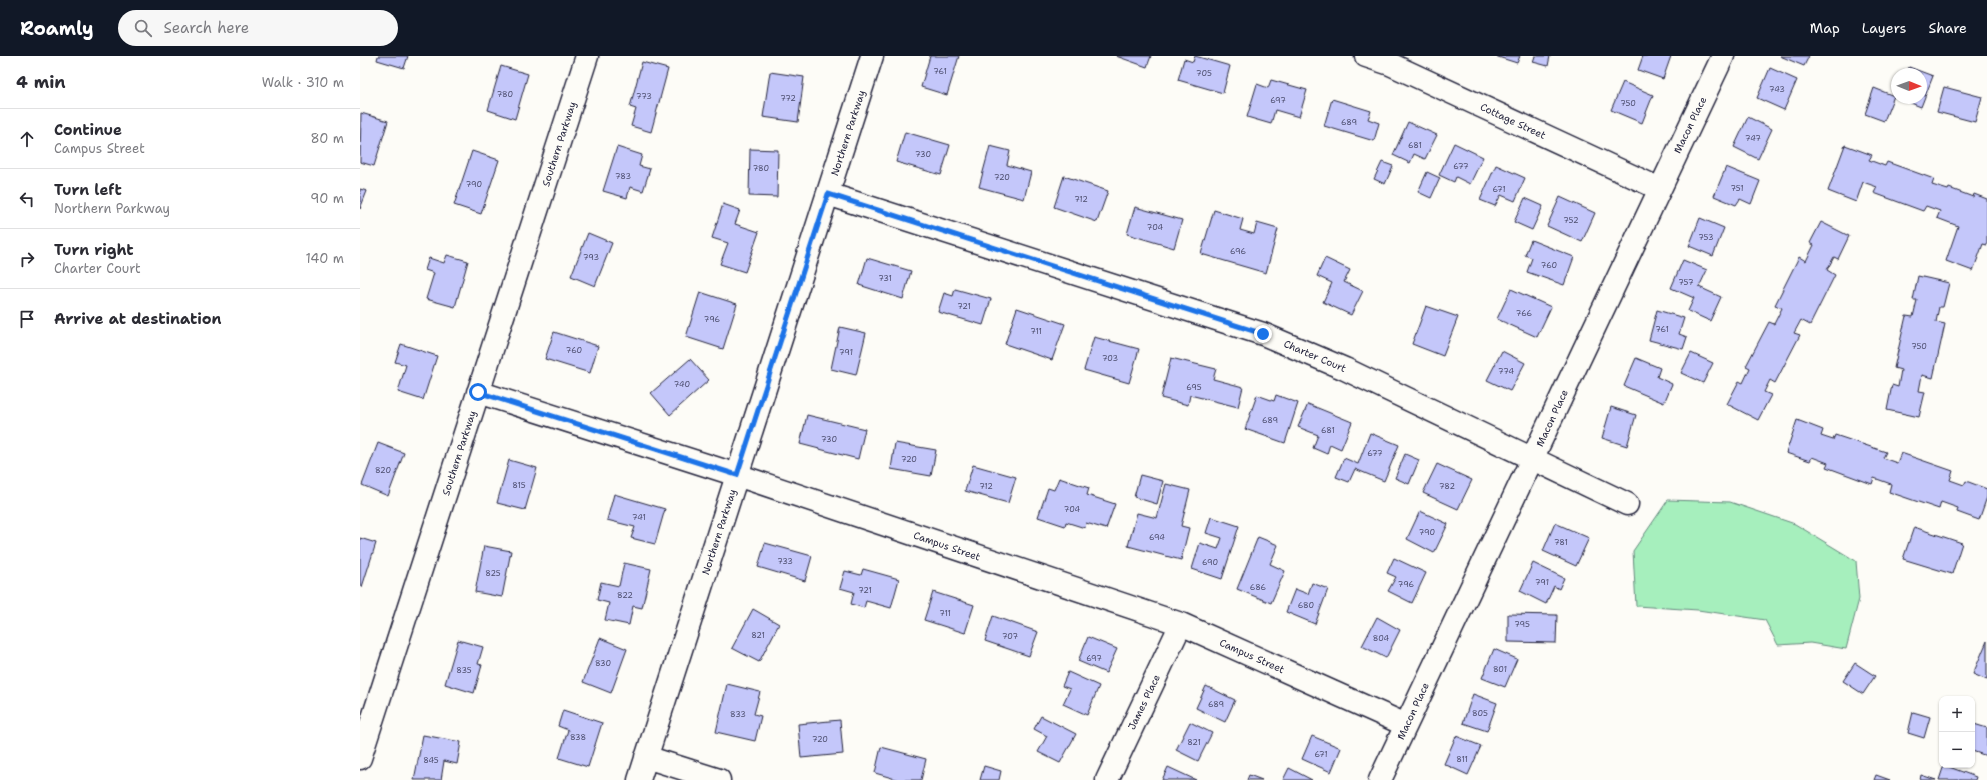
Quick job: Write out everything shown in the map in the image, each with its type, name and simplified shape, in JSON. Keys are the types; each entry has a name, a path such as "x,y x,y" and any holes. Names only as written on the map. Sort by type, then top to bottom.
{"street":[{"name":"Southern Parkway","path":"360,758 587,56"},
{"name":"Northern Parkway","path":"639,780 872,56"},
{"name":"Cottage Street","path":"1366,56 1390,64 1660,189"},
{"name":"Macon Place","path":"1380,780 1724,56"},
{"name":"Charter Court","path":"828,194 1263,334 1345,369 1627,504"},
{"name":"Campus Street","path":"478,392 737,475 1181,624 1406,725"},
{"name":"James Place","path":"1107,780 1181,624"},
{"path":"646,757 719,780"}],"green space":[{"path":"1668,500 1730,502 1795,524 1856,561 1859,599 1846,649 1810,643 1778,645 1765,620 1698,610 1636,606 1633,551"}],"building":[{"path":"378,56 408,56 404,68 377,60"},
{"path":"930,56 959,56 947,95 921,87"},
{"path":"1116,56 1151,56 1147,67"},
{"path":"1195,56 1230,66 1223,93 1178,80 1184,59 1193,62"},
{"path":"1495,56 1520,56 1517,63"},
{"path":"1535,56 1550,56 1548,66 1533,62"},
{"path":"1643,56 1671,56 1663,79 1638,70"},
{"path":"1780,56 1809,56 1804,66"},
{"path":"642,62 668,69 651,132 631,126 636,109 630,107"},
{"path":"501,66 528,74 515,119 488,110"},
{"path":"1770,68 1797,80 1784,110 1757,98"},
{"path":"770,72 804,77 798,122 763,117"},
{"path":"1927,74 1933,76 1927,92"},
{"path":"1271,80 1307,90 1299,117 1275,110 1271,124 1247,117 1257,84 1268,88"},
{"path":"1623,82 1653,95 1642,123 1611,110"},
{"path":"1944,87 1982,97 1975,122 1937,112"},
{"path":"1874,88 1891,95 1891,104 1884,121 1865,114"},
{"path":"1332,99 1371,111 1368,119 1379,123 1374,141 1324,126"},
{"path":"1913,104 1922,104 1921,107"},
{"path":"361,113 388,121 374,166 360,162"},
{"path":"1748,117 1772,129 1758,159 1734,147"},
{"path":"1408,122 1437,135 1425,159 1414,154 1410,163 1393,155"},
{"path":"905,132 950,145 941,175 896,162"},
{"path":"1454,143 1483,157 1470,184 1456,177 1454,182 1439,175"},
{"path":"1845,145 1872,155 1869,160 1885,166 1887,162 1934,179 1932,185 1948,190 1949,188 1973,197 1974,194 1987,199 1987,245 1983,244 1973,271 1946,261 1958,226 1937,218 1940,211 1926,206 1923,211 1874,193 1877,187 1863,182 1856,202 1828,191"},
{"path":"990,146 1010,151 1007,165 1031,172 1024,199 979,187"},
{"path":"617,147 642,155 639,166 650,169 643,191 630,187 627,198 603,191"},
{"path":"750,149 778,150 777,197 749,196"},
{"path":"472,151 499,160 481,214 454,205"},
{"path":"1382,162 1393,166 1385,184 1374,179"},
{"path":"1496,165 1525,178 1515,201 1501,195 1495,206 1480,200"},
{"path":"1726,167 1760,181 1751,204 1740,199 1736,205 1714,196"},
{"path":"1427,172 1440,178 1431,198 1418,192"},
{"path":"1064,176 1108,191 1097,222 1054,207"},
{"path":"360,189 367,191 360,209"},
{"path":"1560,197 1595,213 1582,242 1547,226"},
{"path":"1525,198 1543,206 1532,230 1514,222"},
{"path":"723,204 740,210 735,224 759,232 745,272 720,264 728,243 712,238"},
{"path":"1135,207 1182,220 1174,248 1127,234"},
{"path":"1214,210 1243,219 1240,230 1254,234 1257,223 1278,229 1266,273 1201,254"},
{"path":"1700,218 1724,228 1713,256 1689,246"},
{"path":"1821,222 1849,236 1838,259 1834,257 1827,270 1835,275 1810,325 1801,320 1794,333 1800,335 1775,383 1770,380 1764,392 1771,395 1758,420 1727,404 1739,381 1743,383 1750,368 1746,366 1769,322 1774,324 1782,308 1775,305 1799,257 1806,261 1814,245 1810,243"},
{"path":"588,233 612,243 595,286 571,276"},
{"path":"1531,240 1574,257 1564,285 1527,272 1532,258 1525,255"},
{"path":"447,255 468,261 455,307 426,299 434,273 425,270 429,258 444,263"},
{"path":"867,258 911,271 903,299 859,285"},
{"path":"1325,258 1350,270 1344,282 1363,291 1351,315 1323,302 1332,283 1317,276"},
{"path":"1683,260 1707,270 1699,287 1721,297 1710,321 1688,311 1694,298 1671,288"},
{"path":"1918,276 1949,283 1943,307 1939,307 1936,322 1945,324 1933,378 1922,375 1919,391 1925,392 1919,417 1887,410 1892,385 1898,387 1901,370 1894,368 1906,316 1913,317 1917,300 1913,300"},
{"path":"955,289 991,299 983,325 938,312 944,293 953,296"},
{"path":"1511,289 1551,307 1537,337 1497,319"},
{"path":"700,292 737,304 723,349 686,337"},
{"path":"1426,306 1458,317 1443,356 1412,344"},
{"path":"1017,308 1065,324 1052,360 1005,344"},
{"path":"1657,310 1684,318 1679,334 1687,337 1683,349 1649,340"},
{"path":"840,327 866,333 856,375 831,369"},
{"path":"554,332 598,346 590,373 545,359"},
{"path":"1094,337 1139,349 1129,383 1084,370"},
{"path":"401,344 437,356 423,400 398,392 406,365 395,362"},
{"path":"1502,351 1525,363 1510,391 1487,380"},
{"path":"1691,353 1713,363 1703,383 1681,373"},
{"path":"1171,358 1216,369 1213,379 1243,387 1238,407 1190,395 1188,405 1161,398"},
{"path":"1636,358 1660,368 1657,377 1672,384 1664,403 1624,386"},
{"path":"690,359 709,380 670,415 651,393"},
{"path":"1257,395 1274,401 1276,395 1298,403 1285,443 1245,429"},
{"path":"1308,404 1352,422 1341,449 1330,444 1327,454 1313,448 1318,435 1298,427"},
{"path":"1611,407 1636,415 1627,446 1602,438"},
{"path":"807,415 865,429 858,459 800,444"},
{"path":"1797,420 1823,430 1821,436 1833,440 1835,435 1886,452 1883,458 1897,463 1901,453 1953,471 1950,480 1964,485 1966,481 1987,489 1987,497 1979,520 1957,512 1958,508 1941,502 1939,509 1889,492 1891,484 1874,478 1872,484 1826,467 1828,463 1812,457 1810,461 1786,453"},
{"path":"1370,433 1399,445 1384,481 1355,469 1349,482 1336,477 1344,458 1358,464"},
{"path":"378,443 404,453 388,496 362,485"},
{"path":"895,443 936,450 931,476 891,469"},
{"path":"1405,454 1419,460 1409,484 1395,478"},
{"path":"509,460 537,468 525,510 497,503"},
{"path":"1437,464 1472,480 1458,509 1423,493"},
{"path":"973,465 1016,477 1008,503 965,491"},
{"path":"1140,475 1163,481 1157,504 1134,497"},
{"path":"1059,478 1089,488 1087,495 1115,504 1106,529 1086,523 1085,528 1066,522 1065,526 1038,517 1048,488 1054,490"},
{"path":"1166,484 1190,490 1181,526 1189,528 1181,560 1128,546 1137,513 1157,518"},
{"path":"614,494 665,509 655,544 631,538 635,527 607,520"},
{"path":"1420,511 1448,524 1434,553 1407,539"},
{"path":"1211,517 1239,526 1222,579 1192,569 1200,543 1218,549 1222,538 1206,533"},
{"path":"1555,523 1589,538 1576,566 1543,551"},
{"path":"1914,527 1962,543 1952,574 1903,559"},
{"path":"1258,537 1278,545 1270,564 1285,571 1271,603 1237,589"},
{"path":"360,538 376,543 362,587 360,586"},
{"path":"765,543 812,556 805,581 758,567"},
{"path":"484,546 511,551 502,597 475,592"},
{"path":"1394,558 1426,573 1412,603 1388,591 1396,577 1387,573"},
{"path":"624,563 651,569 642,608 633,606 629,625 605,620 609,603 597,600 601,582 619,586"},
{"path":"1533,563 1564,578 1559,589 1554,586 1546,604 1520,591"},
{"path":"863,569 899,579 891,608 866,601 864,608 851,604 854,592 840,588 845,571 861,575"},
{"path":"1312,583 1328,589 1315,624 1286,612 1295,589 1308,594"},
{"path":"933,592 974,605 965,633 924,620"},
{"path":"753,609 779,624 759,662 732,648"},
{"path":"1508,614 1557,615 1556,643 1508,642"},
{"path":"993,616 1038,632 1029,656 985,641"},
{"path":"1377,617 1400,630 1386,658 1362,646"},
{"path":"1088,637 1117,649 1106,673 1078,661"},
{"path":"600,638 627,649 611,693 583,682"},
{"path":"458,640 483,647 478,664 482,665 474,693 445,684"},
{"path":"1987,641 1987,680 1973,674"},
{"path":"1494,649 1517,659 1505,687 1482,678"},
{"path":"1855,663 1875,676 1863,694 1843,681"},
{"path":"1068,672 1099,686 1087,715 1063,704 1070,689 1062,686"},
{"path":"727,684 760,692 754,714 761,716 755,741 716,732"},
{"path":"1206,686 1235,700 1225,722 1196,708"},
{"path":"1473,694 1497,703 1487,731 1463,723"},
{"path":"563,710 602,723 588,767 559,758 568,730 558,726"},
{"path":"1913,712 1930,717 1924,738 1908,733"},
{"path":"1041,716 1076,734 1060,763 1038,752 1047,736 1034,729"},
{"path":"840,720 843,754 801,758 798,724"},
{"path":"1190,722 1212,733 1198,761 1176,750"},
{"path":"1975,724 1987,728 1987,756 1975,752"},
{"path":"423,735 461,742 457,764 444,761 441,780 414,780"},
{"path":"1312,736 1341,748 1331,772 1302,759"},
{"path":"1456,736 1481,746 1468,775 1444,764"},
{"path":"881,747 926,759 921,780 899,780 875,773"},
{"path":"984,766 1001,771 999,780 980,780"},
{"path":"1168,767 1196,780 1162,780"},
{"path":"1289,768 1312,780 1283,780"},
{"path":"1943,768 1952,768 1976,777 1975,780 1939,780"},
{"path":"1249,775 1262,780 1247,780"},
{"path":"1876,775 1890,780 1874,780"},
{"path":"1921,775 1936,780 1920,780"}],"route":[{"path":"478,392 737,475 828,194 1263,334"}]}
